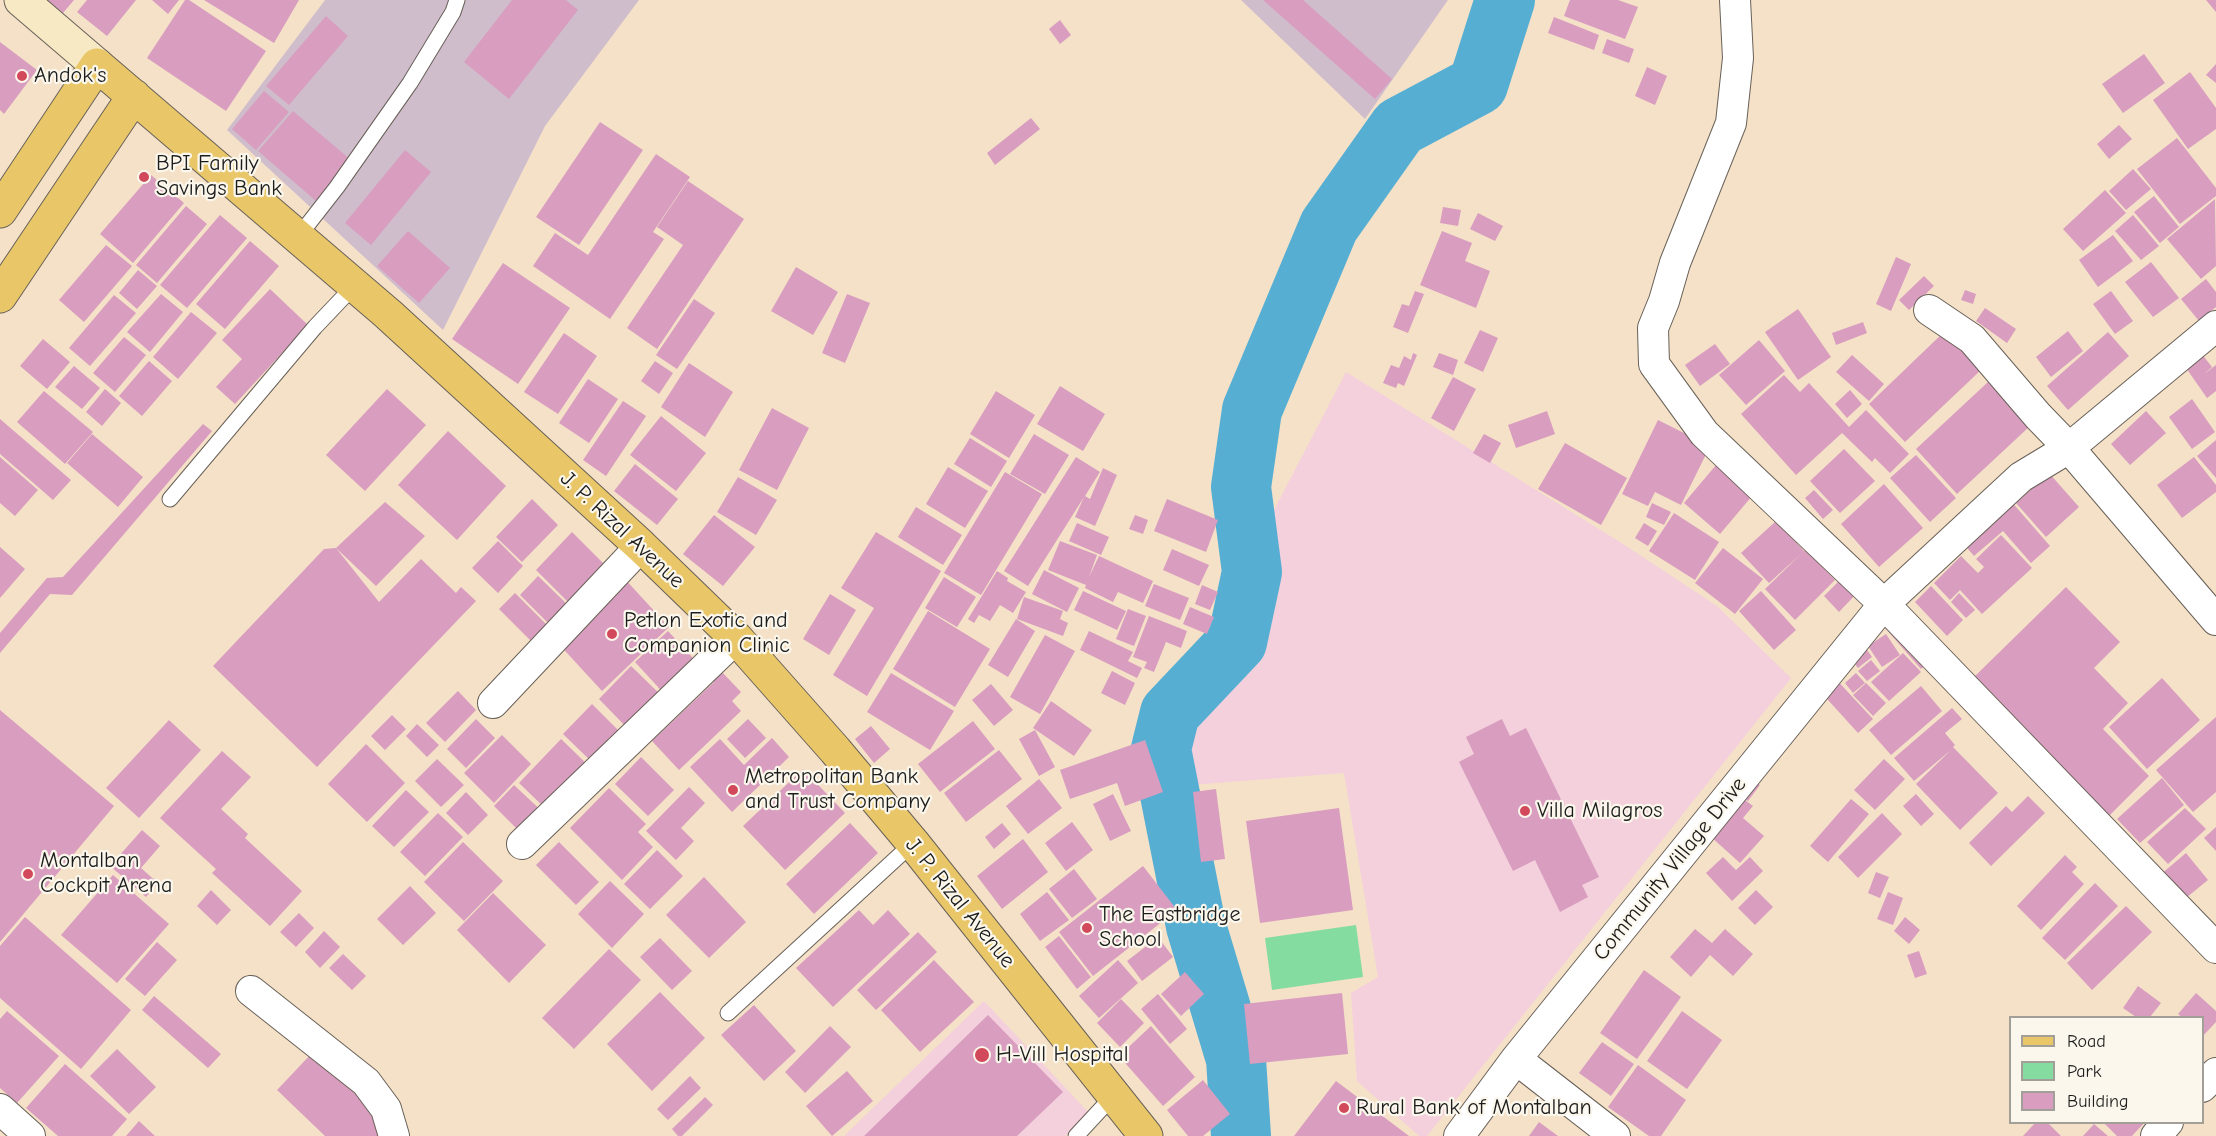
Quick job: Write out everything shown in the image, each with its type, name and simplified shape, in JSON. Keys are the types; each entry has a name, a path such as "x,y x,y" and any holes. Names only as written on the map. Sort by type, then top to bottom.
{"main road":[{"name":"J. P. Rizal Avenue","path":"21,0 388,314 641,546 736,638 913,843 1146,1136"},
{"path":"0,211 97,65"},
{"path":"0,296 134,96"}],"street":[{"path":"1735,0 1738,58 1731,123 1675,263 1653,328 1654,364 1704,433 1884,604 2216,948"},
{"path":"1929,310 1972,339 2216,620"},
{"name":"Community Village Drive","path":"1459,1136 1516,1059 1884,604 2021,477 2069,448 2216,326"},
{"path":"493,703 641,546"},
{"path":"522,844 736,638"},
{"path":"250,991 366,1082 387,1109 394,1136"},
{"path":"1516,1059 1615,1136"},
{"path":"2204,1085 2216,1073"},
{"path":"0,1109 30,1136"},
{"path":"2156,1136 2166,1124"}],"lane":[{"path":"298,237 337,187 410,83 453,12 457,0"},
{"path":"170,500 315,327 354,286"},
{"path":"728,1013 913,843"},
{"path":"1076,1136 1114,1095"}],"shaded area":[{"path":"325,0 639,0 545,126 443,330 227,130"},
{"path":"1241,0 1448,0 1365,119"},
{"name":"Villa Milagros","path":"1346,372 1623,544 1717,606 1791,678 1427,1136 1419,1136 1357,1081 1351,993 1378,977 1344,773 1178,786 1175,718 1252,645 1274,510"},
{"name":"H-Vill Hospital","path":"984,1001 1089,1113 1065,1136 845,1135"}],"green space":[{"path":"1356,925 1363,977 1272,990 1265,938"}],"building":[{"path":"47,0 74,0 63,13"},
{"path":"87,0 136,0 107,36 77,12"},
{"path":"152,0 179,0 168,14"},
{"path":"185,0 189,0 266,51 226,111 147,58"},
{"path":"204,0 299,0 274,43"},
{"path":"512,0 566,0 578,10 509,99 464,62"},
{"path":"1263,0 1303,0 1392,79 1375,99"},
{"path":"1570,0 1618,0 1638,7 1625,39 1564,16"},
{"path":"2206,0 2216,0 2216,12"},
{"path":"326,16 348,36 289,105 266,86"},
{"path":"1554,17 1599,35 1594,50 1548,33"},
{"path":"1060,20 1071,35 1060,44 1049,29"},
{"path":"1607,39 1634,49 1629,63 1602,53"},
{"path":"0,42 37,70 4,114 0,110"},
{"path":"2144,54 2165,83 2123,113 2102,84"},
{"path":"2216,64 2216,83 2206,75"},
{"path":"1647,67 1667,76 1655,105 1635,96"},
{"path":"2190,72 2216,108 2216,129 2188,149 2153,100"},
{"path":"264,91 289,112 256,150 232,129"},
{"path":"293,111 351,160 316,201 258,151"},
{"path":"1031,118 1040,129 995,165 987,153"},
{"path":"600,122 643,150 579,245 536,217"},
{"path":"2119,125 2132,139 2109,159 2097,144"},
{"path":"2177,138 2216,188 2216,196 2180,224 2137,169"},
{"path":"405,150 431,172 371,245 345,223"},
{"path":"656,154 690,177 653,232 664,239 610,319 533,266 555,233 588,255"},
{"path":"2133,169 2151,189 2126,210 2109,191"},
{"path":"151,175 184,203 133,263 100,234"},
{"path":"688,181 744,219 657,349 627,328 683,245 657,227"},
{"path":"2105,190 2126,213 2083,251 2063,229"},
{"path":"2154,196 2179,227 2160,243 2134,212"},
{"path":"2215,199 2216,266 2201,279 2167,239"},
{"path":"186,206 207,224 157,283 136,265"},
{"path":"1443,207 1461,210 1458,226 1440,223"},
{"path":"1478,213 1503,226 1495,241 1470,229"},
{"path":"220,215 247,238 187,308 160,285"},
{"path":"2133,215 2159,246 2141,260 2115,231"},
{"path":"408,231 450,268 419,303 377,266"},
{"path":"1442,231 1472,243 1465,261 1490,271 1476,308 1420,285"},
{"path":"2113,235 2133,261 2098,287 2079,260"},
{"path":"250,241 279,266 225,329 196,304"},
{"path":"106,245 132,266 84,322 59,300"},
{"path":"1896,257 1911,264 1891,311 1876,304"},
{"path":"2151,262 2179,298 2153,317 2125,282"},
{"path":"503,263 570,308 518,384 452,339"},
{"path":"796,267 838,292 813,335 771,311"},
{"path":"138,270 157,286 137,309 119,293"},
{"path":"1924,276 1934,286 1909,310 1899,300"},
{"path":"2206,279 2216,292 2216,307 2199,321 2181,299"},
{"path":"270,289 308,325 235,404 216,387 242,359 222,340"},
{"path":"1965,290 1976,294 1973,304 1961,300"},
{"path":"1415,291 1424,294 1408,333 1393,327 1402,304 1409,306"},
{"path":"2111,291 2133,321 2115,334 2093,304"},
{"path":"161,294 183,312 150,352 127,332"},
{"path":"847,294 870,303 845,363 822,353"},
{"path":"114,295 136,313 90,366 69,348"},
{"path":"694,299 715,313 677,369 656,355"},
{"path":"1985,308 2016,329 2007,343 1976,321"},
{"path":"1798,309 1831,357 1798,380 1765,332"},
{"path":"191,312 217,333 178,379 153,357"},
{"path":"1863,322 1867,333 1836,345 1832,333"},
{"path":"1480,330 1498,338 1483,372 1464,363"},
{"path":"1945,331 1982,369 1905,442 1869,404"},
{"path":"2068,331 2083,351 2051,377 2036,357"},
{"path":"2108,332 2129,356 2068,410 2047,386"},
{"path":"564,333 597,356 558,414 524,392"},
{"path":"124,337 146,355 115,392 93,373"},
{"path":"43,339 70,362 47,389 20,366"},
{"path":"1759,340 1785,371 1746,405 1719,375"},
{"path":"1715,344 1730,364 1700,386 1685,365"},
{"path":"1413,353 1417,355 1404,386 1398,383 1396,388 1383,383 1391,365 1399,368 1404,356 1411,360"},
{"path":"1439,353 1458,360 1453,375 1433,367"},
{"path":"2201,353 2212,367 2204,374 2216,365 2216,391 2207,398 2184,365"},
{"path":"1852,355 1884,384 1869,401 1836,372"},
{"path":"149,361 172,381 142,416 119,396"},
{"path":"655,361 673,373 659,394 641,381"},
{"path":"689,363 733,392 705,437 661,407"},
{"path":"74,366 100,388 82,409 55,387"},
{"path":"1784,375 1800,392 1809,383 1849,427 1866,410 1909,454 1890,473 1875,458 1872,462 1842,433 1796,475 1741,414"},
{"path":"1453,377 1476,389 1454,431 1431,418"},
{"path":"588,379 618,399 589,443 559,423"},
{"path":"1988,382 2029,427 1957,494 1916,449"},
{"path":"1060,386 1105,414 1083,451 1037,424"},
{"path":"105,389 121,403 102,426 86,412"},
{"path":"387,389 426,425 365,491 326,455"},
{"path":"1850,390 1862,404 1847,418 1835,404"},
{"path":"44,391 93,432 65,464 17,422"},
{"path":"996,391 1035,415 1009,458 970,434"},
{"path":"2192,399 2215,432 2192,449 2169,417"},
{"path":"623,401 646,416 606,476 583,460"},
{"path":"772,408 809,428 777,490 739,470"},
{"path":"1547,411 1555,434 1516,448 1508,425"},
{"path":"2146,411 2166,433 2130,465 2111,444"},
{"path":"661,416 706,453 676,491 630,455"},
{"path":"0,419 71,480 53,500 0,454"},
{"path":"1658,420 1710,446 1681,505 1655,492 1648,506 1622,494"},
{"path":"203,424 212,431 72,595 50,594 0,653 0,633 47,578 63,577"},
{"path":"448,431 506,486 457,540 398,485"},
{"path":"92,434 143,477 118,507 67,463"},
{"path":"1034,434 1069,455 1045,494 1010,474"},
{"path":"1484,434 1501,443 1490,463 1473,453"},
{"path":"970,438 1007,461 991,487 954,464"},
{"path":"2216,440 2216,478 2197,456"},
{"path":"1565,443 1627,478 1601,525 1538,489"},
{"path":"1844,449 1875,481 1840,513 1810,481"},
{"path":"1916,455 1956,498 1930,522 1890,478"},
{"path":"0,457 38,490 15,516 0,503"},
{"path":"1076,457 1100,472 1085,496 1090,499 1103,468 1117,475 1095,526 1075,517 1084,497 1028,586 1004,571"},
{"path":"2194,457 2216,485 2216,492 2182,518 2157,485"},
{"path":"1722,458 1758,489 1720,534 1684,503"},
{"path":"635,464 678,499 657,525 614,491"},
{"path":"948,467 988,491 965,528 926,504"},
{"path":"1005,472 1042,494 981,595 944,573"},
{"path":"2049,473 2079,507 2046,537 2016,503"},
{"path":"738,477 777,500 756,535 717,512"},
{"path":"1884,484 1923,528 1879,567 1841,524"},
{"path":"1814,490 1833,510 1823,519 1805,498"},
{"path":"532,499 558,525 522,562 496,537"},
{"path":"1167,499 1218,520 1206,552 1154,531"},
{"path":"2010,500 2050,546 2031,563 2003,531 1974,556 1962,542"},
{"path":"385,502 425,536 376,586 336,548"},
{"path":"1652,503 1671,512 1664,525 1646,517"},
{"path":"916,507 962,535 943,565 898,537"},
{"path":"1674,513 1719,542 1695,580 1649,551"},
{"path":"714,515 755,547 723,586 683,554"},
{"path":"1135,515 1148,520 1143,534 1129,529"},
{"path":"1776,521 1835,580 1795,620 1765,589 1801,554 1769,583 1741,553"},
{"path":"1077,523 1109,537 1101,555 1069,541"},
{"path":"1644,523 1657,531 1648,546 1635,538"},
{"path":"572,532 608,568 572,606 536,570"},
{"path":"876,532 941,571 867,696 833,675 874,608 841,588"},
{"path":"2001,535 2032,568 1982,614 1960,590 1950,600 1934,583 1961,556 1978,573 1984,567 1976,559"},
{"path":"498,541 523,566 498,593 472,568"},
{"path":"1060,541 1097,555 1089,577 1099,556 1153,581 1143,603 1118,592 1113,602 1085,588 1086,585 1048,570"},
{"path":"0,547 25,569 0,598"},
{"path":"336,548 379,602 421,559 456,593 461,587 476,601 317,767 213,666 324,549"},
{"path":"1723,548 1763,579 1735,614 1695,583"},
{"path":"1172,549 1209,565 1199,586 1163,570"},
{"path":"1044,570 1079,588 1067,612 1032,594"},
{"path":"997,571 1008,578 1007,581 1026,592 1013,613 1000,605 990,621 979,615 974,623 968,619"},
{"path":"538,576 569,606 550,625 520,595"},
{"name":"Petlon Exotic and Companion Clinic","path":"623,577 669,627 602,691 556,641"},
{"path":"944,577 976,597 957,627 925,608"},
{"path":"1842,578 1857,593 1839,612 1824,596"},
{"path":"1154,584 1189,598 1180,620 1145,606"},
{"path":"1202,585 1218,592 1210,610 1195,604"},
{"path":"1931,586 1963,620 1947,636 1915,602"},
{"path":"2066,587 2120,642 2094,668 2128,703 2103,729 2149,776 2109,816 1973,678"},
{"path":"1083,591 1126,611 1117,630 1074,610"},
{"path":"1761,591 1796,630 1774,650 1739,611"},
{"path":"515,593 548,626 532,642 499,609"},
{"path":"1959,593 1975,610 1966,618 1951,602"},
{"path":"830,594 856,610 829,655 803,639"},
{"path":"1024,597 1063,611 1060,619 1068,623 1063,636 1017,619"},
{"path":"1190,607 1214,617 1207,634 1183,624"},
{"path":"1128,609 1146,616 1134,646 1116,639"},
{"path":"928,611 990,649 955,707 893,669"},
{"path":"1149,616 1187,631 1181,648 1166,642 1154,672 1144,668 1147,662 1133,657"},
{"path":"1016,619 1035,631 1008,677 988,665"},
{"path":"1893,620 1929,662 1921,669 1885,628"},
{"path":"668,631 702,668 669,699 635,662"},
{"path":"1089,631 1133,652 1128,661 1142,668 1137,678 1080,650"},
{"path":"1886,634 1900,655 1882,667 1868,646"},
{"path":"1045,635 1075,651 1040,714 1010,697"},
{"path":"1862,643 1872,657 1858,668 1848,655"},
{"path":"1903,653 1921,672 1889,701 1871,682"},
{"path":"1871,660 1880,671 1867,681 1858,671"},
{"path":"631,666 666,700 632,733 599,699"},
{"path":"721,671 741,692 732,701 741,711 679,770 652,741 714,682 713,680"},
{"path":"1112,671 1135,683 1125,705 1101,693"},
{"path":"891,673 954,711 930,750 867,712"},
{"path":"1856,673 1865,683 1853,693 1845,683"},
{"path":"1833,676 1873,719 1858,733 1819,690"},
{"path":"2162,678 2200,720 2147,769 2109,727"},
{"path":"1866,683 1886,703 1873,716 1853,695"},
{"path":"991,684 1013,710 994,726 972,700"},
{"path":"1921,686 1942,711 1891,755 1869,730"},
{"path":"458,691 476,710 445,742 426,723"},
{"path":"1051,701 1092,730 1074,756 1033,728"},
{"path":"592,704 626,738 597,767 563,734"},
{"path":"1952,708 1962,719 1945,733 1955,745 1953,747 1998,793 1960,830 1916,784 1951,750 1914,781 1894,758"},
{"name":"Montalban Cockpit Arena","path":"0,710 114,806 0,942"},
{"path":"392,715 406,729 385,750 371,736"},
{"path":"2216,717 2216,792 2193,812 2156,770"},
{"path":"476,719 495,738 466,768 447,749"},
{"path":"748,719 766,738 745,758 727,739"},
{"name":"Villa Milagros","path":"1502,719 1510,736 1526,728 1599,877 1582,885 1588,897 1560,912 1535,860 1513,871 1459,762 1474,754 1466,737"},
{"path":"169,720 201,750 139,818 106,788"},
{"path":"973,721 995,749 940,792 918,764"},
{"path":"417,724 439,745 427,757 406,736"},
{"path":"871,726 890,749 874,763 855,739"},
{"path":"1035,730 1055,767 1039,776 1019,739"},
{"path":"502,735 531,764 494,803 464,773"},
{"name":"Metropolitan Bank and Trust Company","path":"772,738 789,757 732,812 690,767 720,739 744,765"},
{"path":"561,739 592,769 549,812 519,783"},
{"path":"1145,740 1163,792 1125,806 1117,783 1070,799 1060,770"},
{"path":"366,744 405,783 367,822 328,784"},
{"path":"999,750 1022,779 966,822 944,793"},
{"path":"222,751 251,777 221,809 248,834 245,838 302,891 270,926 212,873 216,869 160,818"},
{"path":"641,757 674,790 648,816 615,784"},
{"path":"437,759 464,785 441,807 415,781"},
{"path":"1884,759 1905,779 1875,810 1854,790"},
{"path":"803,769 845,813 785,870 743,826"},
{"path":"2162,778 2184,805 2140,843 2117,819"},
{"path":"1039,779 1062,808 1028,834 1006,806"},
{"path":"1752,779 1760,785 1748,801 1740,795"},
{"path":"514,785 547,816 526,838 494,806"},
{"path":"689,787 705,803 681,828 694,841 676,860 646,831"},
{"path":"609,788 646,824 638,832 653,847 622,880 570,828"},
{"path":"1216,789 1225,859 1201,862 1193,792"},
{"path":"406,790 429,812 394,847 372,826"},
{"path":"466,792 488,815 468,835 446,813"},
{"path":"1113,794 1131,831 1110,841 1093,804"},
{"path":"1916,794 1934,814 1921,826 1903,806"},
{"path":"2028,796 2045,813 1991,866 1969,843 2006,806 2012,812"},
{"path":"1851,799 1869,814 1828,862 1810,846"},
{"path":"1745,800 1753,806 1743,818 1764,836 1740,863 1710,836 1733,809 1736,811"},
{"path":"1339,808 1353,910 1260,923 1246,821"},
{"path":"2185,808 2206,829 2168,864 2147,842"},
{"path":"438,813 463,837 425,876 400,852"},
{"path":"1882,813 1902,834 1858,878 1838,857"},
{"path":"1072,822 1093,850 1066,871 1045,843"},
{"path":"850,823 878,853 814,914 786,884"},
{"path":"1002,823 1011,834 994,849 985,837"},
{"path":"2216,827 2216,851 2204,838"},
{"path":"142,830 160,846 141,868 158,883 146,897 110,866"},
{"path":"1023,839 1048,872 1002,909 977,876"},
{"path":"463,842 503,881 464,921 424,882"},
{"path":"559,842 599,882 576,905 536,865"},
{"path":"657,850 683,876 650,909 624,884"},
{"path":"2186,853 2208,880 2181,902 2160,875"},
{"path":"2065,855 2077,867 2072,872 2084,884 2041,930 2017,906"},
{"path":"1723,857 1736,870 1750,857 1763,871 1732,901 1706,873"},
{"path":"1143,866 1177,910 1093,976 1059,932"},
{"path":"1074,869 1097,899 1072,918 1049,889"},
{"path":"1876,872 1889,877 1880,898 1868,893"},
{"path":"113,875 169,924 117,983 61,935"},
{"path":"704,877 746,922 709,958 666,915"},
{"path":"610,881 644,914 612,948 578,914"},
{"path":"2095,883 2118,906 2065,960 2042,938"},
{"path":"410,886 436,913 403,945 377,919"},
{"path":"211,890 231,910 217,925 197,906"},
{"path":"1756,890 1773,907 1755,925 1738,908"},
{"path":"1047,892 1069,920 1040,941 1020,914"},
{"path":"1888,892 1903,898 1893,925 1877,919"},
{"path":"493,893 546,945 509,983 457,930"},
{"path":"2126,906 2152,932 2092,990 2067,963"},
{"path":"859,910 873,925 888,910 910,934 833,1007 796,968"},
{"path":"299,913 314,928 296,947 280,932"},
{"path":"25,917 131,1010 81,1069 0,998 0,946"},
{"path":"1905,917 1920,930 1909,944 1894,931"},
{"path":"1695,929 1712,943 1725,929 1753,954 1733,976 1710,955 1691,977 1670,957"},
{"path":"324,931 340,947 320,968 305,952"},
{"path":"918,932 937,952 876,1010 857,990"},
{"path":"1059,936 1091,977 1077,989 1045,947"},
{"path":"1158,937 1173,957 1142,981 1127,961"},
{"path":"660,938 692,971 672,990 640,957"},
{"path":"157,942 177,960 145,996 125,979"},
{"path":"609,949 641,980 574,1049 542,1018"},
{"path":"1919,951 1927,974 1915,978 1907,955"},
{"path":"343,954 366,976 352,990 329,968"},
{"path":"934,960 974,1002 920,1052 881,1010"},
{"path":"1118,960 1138,983 1099,1018 1079,996"},
{"path":"1644,970 1681,997 1637,1059 1600,1033"},
{"path":"1185,972 1204,994 1181,1016 1161,994"},
{"path":"2138,986 2161,1003 2151,1016 2135,1016 2123,1008"},
{"path":"660,992 705,1038 652,1091 607,1044"},
{"path":"1342,993 1348,1054 1250,1064 1244,1004"},
{"path":"2196,993 2216,1011 2216,1022 2204,1035 2204,1016 2178,1014"},
{"path":"1158,994 1187,1029 1170,1044 1141,1009"},
{"path":"154,996 221,1054 208,1068 142,1010"},
{"path":"1121,999 1144,1023 1120,1047 1097,1023"},
{"path":"754,1005 796,1051 764,1081 721,1035"},
{"path":"7,1011 59,1056 17,1103 0,1088 0,1019"},
{"path":"1682,1011 1722,1040 1687,1089 1647,1061"},
{"name":"H-Vill Hospital","path":"988,1015 1063,1092 1017,1136 864,1136"},
{"path":"830,1026 851,1047 805,1093 785,1072"},
{"path":"1151,1026 1195,1077 1163,1106 1119,1056"},
{"path":"1602,1042 1634,1064 1611,1096 1579,1073"},
{"path":"117,1049 156,1087 129,1114 90,1076"},
{"path":"314,1051 390,1125 379,1136 325,1136 277,1090"},
{"path":"65,1064 127,1119 112,1136 58,1136 26,1108"},
{"path":"1638,1065 1686,1100 1661,1136 1649,1136 1608,1107"},
{"path":"847,1071 873,1101 832,1136 806,1106"},
{"path":"690,1076 701,1088 668,1120 657,1109"},
{"path":"1203,1080 1230,1114 1203,1136 1188,1136 1167,1110"},
{"name":"Rural Bank of Montalban","path":"1336,1081 1409,1136 1294,1136"},
{"path":"705,1097 713,1105 682,1136 678,1136 672,1129"},
{"path":"139,1121 155,1136 126,1136"},
{"path":"1539,1122 1558,1136 1529,1136"},
{"path":"2034,1124 2049,1124 2061,1136 2023,1136"},
{"path":"2094,1124 2108,1136 2083,1136"},
{"path":"2105,1124 2143,1124 2132,1136 2117,1136"}],"waterway":[{"path":"1241,1136 1236,1059 1196,926 1161,749 1170,713 1237,642 1252,572 1241,487 1252,410 1329,226 1399,127 1478,85 1505,0"}],"place":[{"name":"Andok's","path":"22,76"},
{"name":"BPI Family Savings Bank","path":"144,177"},
{"name":"Petlon Exotic and Companion Clinic","path":"612,634"},
{"name":"Metropolitan Bank and Trust Company","path":"733,790"},
{"name":"Villa Milagros","path":"1525,811"},
{"name":"Montalban Cockpit Arena","path":"28,874"},
{"name":"The Eastbridge School","path":"1087,928"},
{"name":"H-Vill Hospital","path":"982,1055"},
{"name":"Rural Bank of Montalban","path":"1344,1108"}]}
